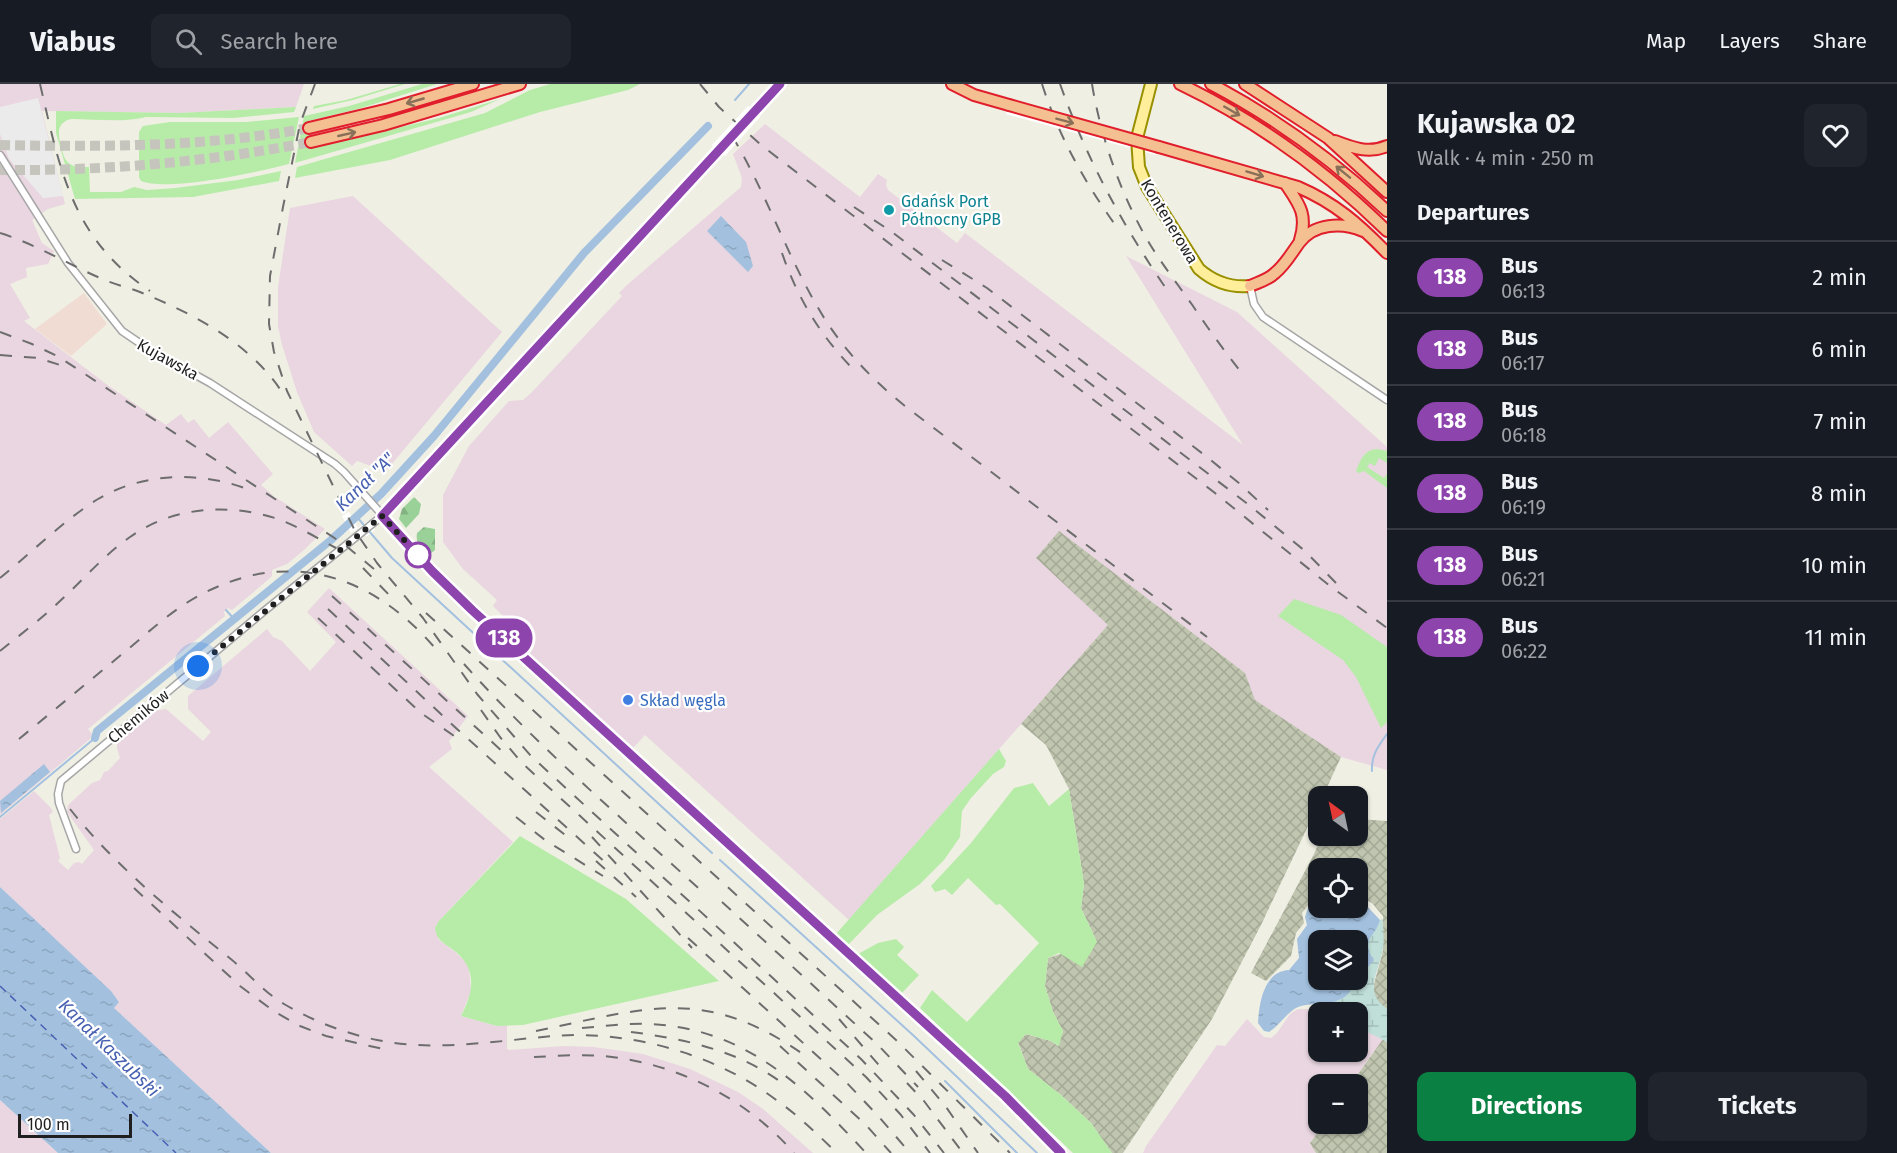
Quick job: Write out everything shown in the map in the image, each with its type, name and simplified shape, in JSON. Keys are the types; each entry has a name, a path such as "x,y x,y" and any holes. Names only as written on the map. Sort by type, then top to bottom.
{"highway":[{"path":"309,128 390,109 473,84"},
{"path":"312,142 373,128 520,84"},
{"path":"952,84 974,95 1298,187 1332,204 1353,219 1387,253"},
{"path":"1180,84 1226,108 1275,138 1335,183 1387,231"},
{"path":"1211,84 1289,130 1347,175 1387,212"},
{"path":"1245,84 1328,138 1387,192"},
{"path":"1328,138 1355,149 1370,150 1387,146"},
{"path":"1284,183 1302,212 1304,223 1300,241"},
{"path":"1250,286 1276,273 1300,241 1310,233 1333,226 1353,226 1367,232"}],"main road":[{"name":"Kontenerowa","path":"1151,84 1138,132 1137,146 1139,167 1147,187 1199,269 1207,276 1225,284 1250,286"}],"street":[{"name":"Chemików","path":"76,849 57,794 61,781 382,516 780,84"},
{"name":"Kujawska","path":"0,156 62,253 122,331 147,348 210,382 335,464 432,571 472,610 1005,1096 1061,1153"},
{"path":"1250,286 1254,304 1263,316 1387,400"}],"shaded area":[{"path":"0,84 304,84 296,107 179,113 42,111 65,204 48,209 32,220 42,243 54,251 48,264 26,268 27,277 10,284 30,318 24,321 106,384 166,425 181,414 188,423 194,419 209,438 228,422 273,474 261,485 275,497 325,529 287,564 272,570 272,576 269,579 232,610 228,608 224,612 225,616 88,729 92,734 90,739 0,815"},
{"path":"38,98 63,196 43,198 9,159 0,134 0,107"},
{"path":"765,124 860,197 878,174 887,180 888,190 957,243 965,233 1243,445 1126,256 1237,312 1387,447 1387,770 1341,757 1254,700 1245,673 1140,593 1037,558 1109,624 849,920 645,735 633,748 499,626 504,617 493,606 497,600 463,569 443,542 443,495 469,446 509,401 523,400 532,392 622,296 619,293 627,285 741,187 742,178 733,154"},
{"path":"353,196 502,332 386,471 357,461 352,466 314,432 297,392 278,326 278,287 290,208"},
{"path":"84,293 107,324 71,356 35,329"},
{"path":"1059,531 1245,673 1255,700 1341,757 1328,786 1308,786 1308,826 1261,925 1212,1019 1123,1153 1112,1153 1091,1123 1028,1069 1018,1042 1026,1034 1051,1041 1058,1046 1063,1031 1053,1012 1045,986 1048,958 1097,942 1081,908 1084,884 1069,789 1046,745 1021,724 1108,625 1036,558"},
{"path":"329,588 468,716 449,741 452,749 429,767 513,842 438,922 435,928 439,940 466,962 469,969 471,991 461,1016 497,1026 507,1025 507,1049 509,1050 564,1046 594,1047 643,1054 690,1069 738,1092 763,1109 813,1153 271,1153 113,1008 119,1001 0,887 0,819 34,791 53,812 49,815 60,858 58,861 68,870 74,863 82,864 94,850 67,812 68,805 92,783 100,780 104,772 108,771 120,758 117,742 154,711 166,709 203,741 211,732 188,709 188,696 267,629 273,637 282,641 310,671 336,642 307,612"},
{"path":"1368,820 1387,821 1387,1009 1378,1003 1374,996 1374,984 1383,951 1383,916 1368,901 1368,858 1312,858 1318,846 1368,846"},
{"path":"1308,865 1308,905 1302,913 1304,923 1296,933 1291,956 1266,981 1251,973"},
{"path":"1298,1009 1308,1009 1308,1062 1367,1062 1358,1074 1308,1074 1308,1134 1317,1134 1310,1143 1316,1153 1143,1153 1217,1045 1225,1046 1247,1019 1264,1037 1271,1038 1290,1014"},
{"path":"1368,1032 1383,1039 1368,1060"},
{"path":"1383,1039 1387,1042 1387,1153 1316,1153 1310,1143 1317,1134 1368,1134 1368,1074 1358,1074"},
{"path":"0,1100 58,1153 0,1153"}],"green space":[{"path":"405,84 353,100 313,109 314,106 346,100"},
{"path":"422,84 437,84 358,109 308,121 313,148 439,118 500,99 471,112 295,163 304,116 349,106"},
{"path":"550,84 640,84 628,90 540,112 390,160 295,178 297,167 485,113 530,90"},
{"path":"296,107 294,112 233,118 71,119 60,126 59,137 66,160 74,166 89,167 90,192 121,192 134,187 147,190 175,188 238,180 281,171 279,181 193,197 75,199 56,133 56,111 179,113"},
{"path":"299,117 289,164 192,183 154,184 141,181 139,177 139,132 143,126 170,122 246,122"},
{"path":"1377,449 1387,451 1387,463 1379,458 1375,466 1370,463 1367,467 1384,478 1387,474 1387,488 1364,471 1359,473 1356,471 1366,453"},
{"path":"414,497 421,504 419,514 406,528 399,519 402,509"},
{"path":"424,527 435,529 435,550 429,555 417,540 417,533"},
{"path":"1294,599 1341,615 1387,647 1387,722 1381,728 1356,677 1343,660 1278,616"},
{"path":"999,749 1006,761 1004,767 993,774 962,811 960,837 944,860 920,884 877,915 848,945 836,934"},
{"path":"1033,783 1049,806 1069,789 1084,884 1081,908 1097,942 1082,967 1059,953 1048,958 1045,986 1053,1012 1063,1031 1059,1046 1051,1041 1026,1034 1018,1043 1028,1069 1091,1123 1112,1153 1073,1153 920,1008 932,990 967,1022 1039,943 1000,904 996,905 968,878 952,895 945,889 935,892 931,886 971,843 1014,788"},
{"path":"520,836 626,899 719,981 523,1025 497,1026 461,1016 471,989 470,972 460,956 438,938 435,928 438,922"},
{"path":"1383,919 1384,940 1374,990 1380,1003 1387,1009 1387,1042 1368,1032 1368,1002 1331,1002 1340,1000 1348,990 1368,990 1368,942 1380,920"},
{"path":"896,939 904,947 897,955 919,975 902,993 858,954 878,943"}],"water":[{"path":"721,216 746,242 753,266 748,272 707,231"},
{"path":"44,764 50,772 1,813 0,801"},
{"name":"Kanał Kaszubski","path":"0,887 111,991 119,1002 114,1008 271,1153 58,1153 0,1100"},
{"path":"1368,907 1380,920 1368,943 1368,930 1308,930 1308,990 1351,990 1345,997 1331,1002 1308,1002 1308,1005 1290,1012 1269,1032 1264,1031 1258,1023 1264,989 1274,976 1289,970 1299,958 1297,939 1307,925 1305,917 1308,908 1308,918 1368,918"},
{"path":"1368,947 1370,953 1374,960 1368,967"}],"pier":[{"path":"1010,100 1160,142 1156,155 1006,114"},
{"path":"748,106 760,117 725,156 712,145"},
{"path":"349,512 358,528 368,521 375,530 366,537 359,528 351,533 342,516"}],"waterway":[{"name":"Kanał \"A\"","path":"735,100 749,84"},
{"name":"Kanał \"A\"","path":"95,738 97,731 331,540 381,494 434,436 584,253 708,126"},
{"path":"357,517 392,558 712,853"},
{"path":"226,610 234,619"},
{"path":"1372,771 1376,751 1387,734"},
{"name":"Kanał \"A\"","path":"0,817 95,738"},
{"path":"720,860 914,1036 1037,1153"},
{"path":"945,1081 1017,1153"}],"ferry route":[{"path":"0,986 176,1153"}],"tunnel":[{"path":"0,145 78,146 193,142 309,128"},
{"path":"0,170 79,169 157,164 234,155 311,142"}],"railway":[{"path":"40,84 63,173 86,225 102,248 123,270 150,291"},
{"path":"315,84 300,124 283,207 270,276 269,324 274,352 287,391 355,531 377,563 423,618 477,694 531,756 861,1059 914,1115 944,1153"},
{"path":"700,84 719,107 761,145 1215,493 1330,586 1387,628"},
{"path":"1042,84 1074,160 1095,196 1119,230"},
{"path":"1060,84 1093,164 1133,238 1165,287"},
{"path":"1092,84 1101,126 1114,168 1141,228 1166,269 1244,376"},
{"path":"732,136 817,306 845,347 868,372 905,406 1207,637"},
{"path":"854,207 892,232 1249,505 1305,551 1336,583"},
{"path":"0,233 185,312 239,346 255,360 282,392"},
{"path":"782,253 811,315 852,368"},
{"path":"942,260 987,288 1207,457 1268,510"},
{"path":"0,332 59,357 345,545 374,569"},
{"path":"0,355 38,358 60,365"},
{"path":"0,578 85,507 116,490 153,479 173,477 212,480 250,490"},
{"path":"0,651 53,608 120,544 146,527 164,519 200,511 238,510 257,513 291,524 336,548"},
{"path":"363,568 396,602"},
{"path":"19,739 179,608 222,585 256,575 289,571 321,575 352,584 381,600 409,621 435,648"},
{"path":"332,596 503,752"},
{"path":"328,609 606,863"},
{"path":"426,613 896,1040 1010,1153"},
{"path":"318,618 421,713 460,740"},
{"path":"464,664 552,754 707,896"},
{"path":"481,710 522,763 866,1077 901,1115 930,1153"},
{"path":"70,809 107,851 168,907 270,994 317,1021 377,1040 420,1045 583,1035 612,1037 672,1049 700,1058 754,1085 809,1126 837,1153"},
{"path":"536,812 569,838"},
{"path":"516,817 545,840 603,876"},
{"path":"592,837 692,948"},
{"path":"596,861 636,897"},
{"path":"134,888 240,986 275,1012 300,1026 326,1036 383,1049"},
{"path":"722,902 878,1045 918,1087"},
{"path":"688,938 847,1083 910,1153"},
{"path":"536,1031 646,1010 678,1008 708,1011 740,1020 773,1036 810,1059"},
{"path":"839,1019 884,1071"},
{"path":"582,1028 651,1024 685,1028 716,1037 745,1050 796,1084 866,1153"},
{"path":"631,1032 672,1038 712,1048 750,1063 785,1085"},
{"path":"780,1046 866,1125 891,1153"},
{"path":"534,1057 602,1056 656,1066 682,1075 707,1086 754,1115 794,1153"},
{"path":"916,1071 946,1107 978,1153"},
{"path":"907,1083 924,1101 963,1153"}],"bus line":[{"name":"138","path":"780,84 382,516 432,571 472,610 1005,1096 1061,1153"}],"place":[{"name":"Gdańsk Port Północny GPB","path":"889,210"},
{"name":"Skład węgla","path":"628,700"}],"route":[{"path":"198,666 382,516 418,555"}]}
